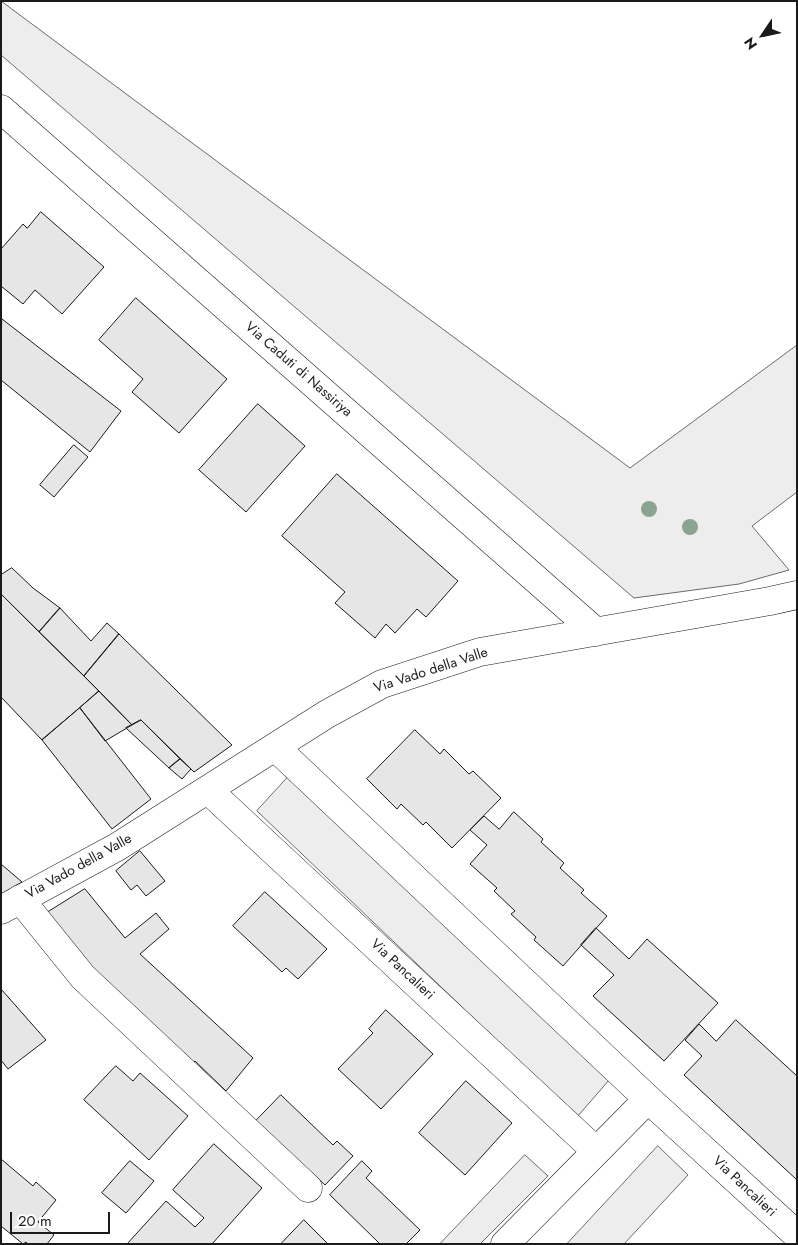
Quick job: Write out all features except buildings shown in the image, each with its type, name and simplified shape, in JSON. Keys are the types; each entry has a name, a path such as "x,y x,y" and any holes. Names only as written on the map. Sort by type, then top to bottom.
{"street":[{"name":"Via Caduti di Nassiriya","path":"1,109 596,632"},
{"name":"Via Vado della Valle","path":"10,905 117,847 328,714 382,684 480,652 797,595"},
{"name":"Via Pancalieri","path":"275,747 648,1099 797,1235"},
{"name":"Via Pancalieri","path":"208,790 596,1151"},
{"path":"10,905 83,977 308,1188"},
{"path":"505,1244 648,1099"}],"shaded area":[{"path":"1,1 630,468 797,345 797,492 752,526 789,570 739,584 634,598 1,55"},
{"path":"289,776 610,1079 577,1117 257,811"},
{"path":"658,1146 688,1175 624,1244 567,1244"},
{"path":"525,1155 548,1176 480,1244 440,1244"}]}
